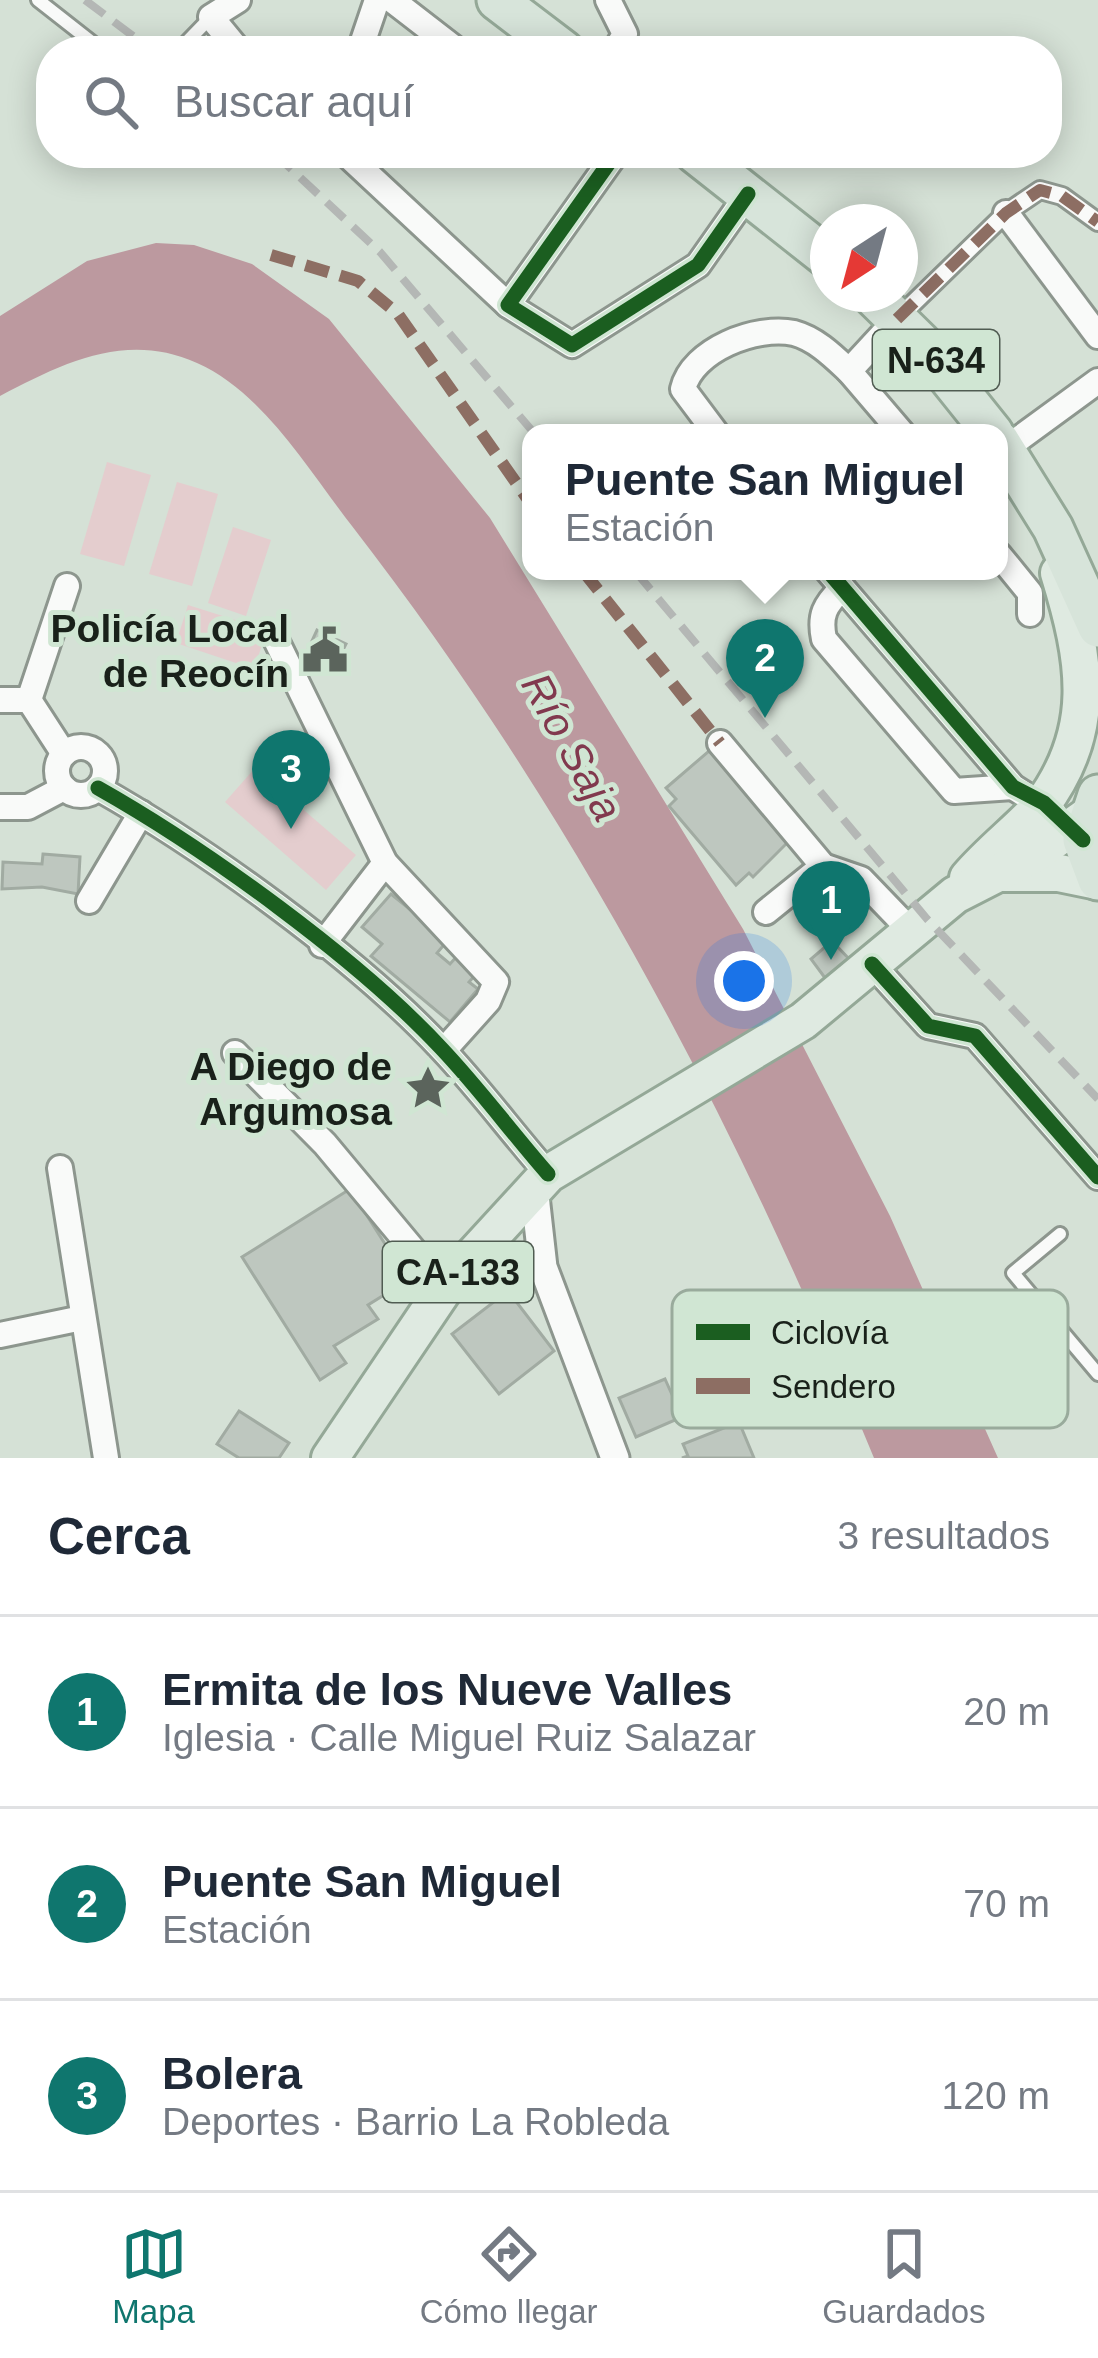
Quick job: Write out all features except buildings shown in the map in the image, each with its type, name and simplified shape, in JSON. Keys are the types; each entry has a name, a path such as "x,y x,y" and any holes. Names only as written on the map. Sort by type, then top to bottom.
{"highway":[{"path":"497,0 544,36"},
{"path":"714,168 810,244"},
{"name":"N-634","path":"888,312 984,424"},
{"name":"N-634","path":"1008,455 1034,496 1098,627"},
{"path":"1070,810 1098,881"}],"main road":[{"name":"N-634","path":"955,895 1070,810 1090,695 1034,496"},
{"name":"CA-133","path":"330,1458 448,1283 541,1180 803,1021 955,895 999,873 1070,810"},
{"name":"CA-133","path":"999,873 1059,873 1098,881"}],"street":[{"path":"227,36 211,17 238,0"},
{"path":"392,0 439,36"},
{"path":"608,0 624,36"},
{"path":"361,168 508,305 572,345 698,265 748,194"},
{"path":"508,305 605,168"},
{"path":"918,281 1040,190 1062,196 1098,222"},
{"path":"1006,212 1098,336"},
{"path":"849,371 881,312"},
{"path":"709,424 682,389 687,372 712,350 767,334 806,338 849,371 894,424"},
{"path":"1008,436 1098,381"},
{"path":"1008,565 1030,593 1030,614"},
{"path":"835,580 1070,810 954,791 824,639 820,622 835,580"},
{"path":"28,700 67,586"},
{"path":"275,638 385,863 496,982 488,1001 444,1050"},
{"path":"0,700 28,700"},
{"path":"28,700 64,754"},
{"path":"720,742 823,866 861,879 912,932"},
{"path":"81,747 98,754 105,771 98,788 81,795 64,788 57,771 64,754 81,747"},
{"path":"0,807 28,807 64,788"},
{"path":"98,788 141,813 377,986 444,1050 541,1180 543,1268 615,1458"},
{"path":"89,901 141,813"},
{"path":"322,945 385,863"},
{"path":"766,912 823,866"},
{"path":"872,964 928,1026 975,1036 1098,1177"},
{"path":"235,1053 325,1144 425,1264 448,1283"},
{"path":"60,1168 106,1458"},
{"path":"490,1236 543,1268"},
{"path":"0,1335 82,1318"}],"lane":[{"path":"38,0 84,36"},
{"path":"193,36 211,17"},
{"path":"1027,1290 1013,1273 1060,1234"},
{"path":"1068,1338 1098,1374"}],"shaded area":[{"path":"107,462 151,475 124,566 80,554"},
{"path":"177,482 218,494 192,586 149,574"},
{"path":"233,527 271,540 246,616 208,603"},
{"path":"188,605 267,630 254,669 176,643"},
{"path":"255,768 356,855 326,890 225,802"}],"water":[{"name":"Río Saja","path":"156,243 194,245 252,264 329,319 490,518 522,570 522,580 528,580 743,929 923,1290 802,1290 707,1091 579,859 433,635 264,413 221,376 197,363 145,350 96,355 47,372 0,396 0,316 87,261"},
{"path":"861,1428 985,1428 998,1458 874,1458"}],"railway":[{"path":"85,0 133,36"},
{"path":"290,168 380,252 526,424"},
{"path":"643,580 927,919 1098,1099"}],"marked path":[{"path":"897,319 1006,213 1040,190 1062,196 1098,222"},
{"path":"271,255 358,281 398,314 522,491"},
{"path":"590,580 720,743"}],"cycle path":[{"path":"605,168 508,305 572,345 698,265 748,194"},
{"path":"836,580 1013,787 1044,803 1083,840"},
{"path":"98,788 232,873 367,978 441,1048 548,1174"},
{"path":"872,964 928,1026 975,1036 1098,1177"}],"place":[{"name":"Policía Local de Reocín","path":"325,650"},
{"name":"Puente San Miguel","path":"765,718"},
{"name":"Bolera","path":"291,829"},
{"name":"Ermita de los Nueve Valles","path":"831,960"},
{"name":"A Diego de Argumosa","path":"428,1088"}]}
